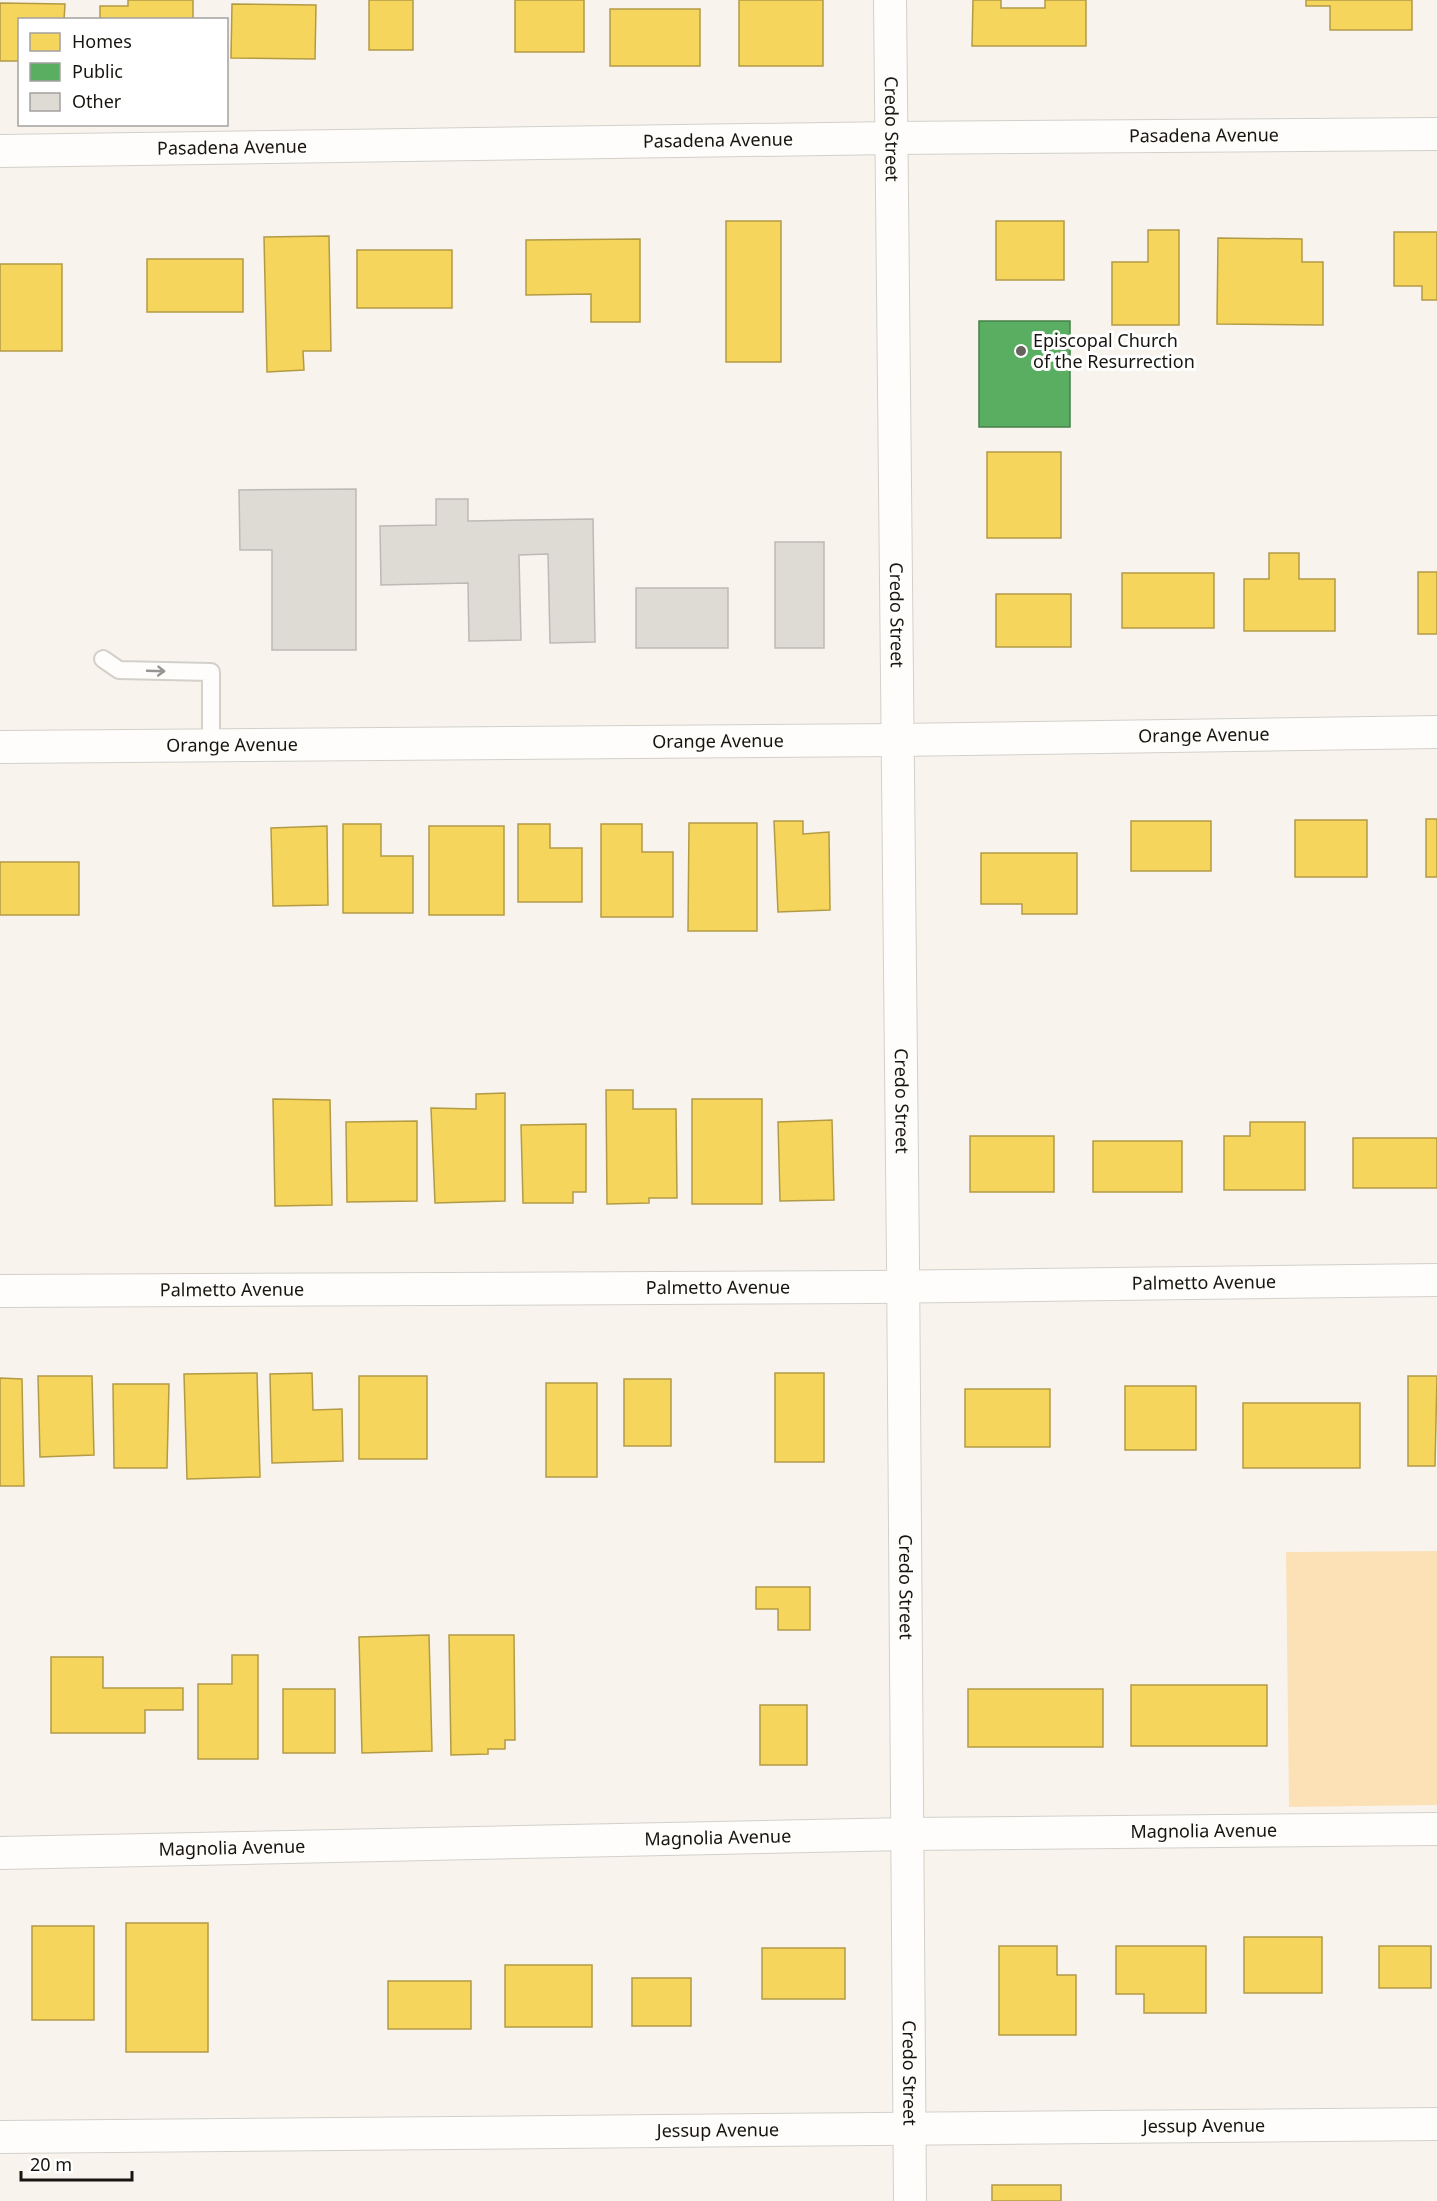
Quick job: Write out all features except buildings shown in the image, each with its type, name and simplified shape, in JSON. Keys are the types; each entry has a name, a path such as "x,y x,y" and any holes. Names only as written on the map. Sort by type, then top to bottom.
{"street":[{"name":"Credo Street","path":"890,0 910,2201"},
{"name":"Pasadena Avenue","path":"0,151 892,138 1437,134"},
{"name":"Orange Avenue","path":"0,747 897,740 1437,732"},
{"name":"Palmetto Avenue","path":"0,1291 903,1286 1437,1280"},
{"name":"Magnolia Avenue","path":"0,1853 907,1834 1437,1829"},
{"name":"Jessup Avenue","path":"0,2137 1437,2124"}],"lane":[{"path":"103,659 119,670 211,672 211,745"}],"shaded area":[{"path":"1437,1551 1437,1805 1289,1807 1286,1552"}],"place":[{"name":"Episcopal Church of the Resurrection","path":"1021,351"}]}
